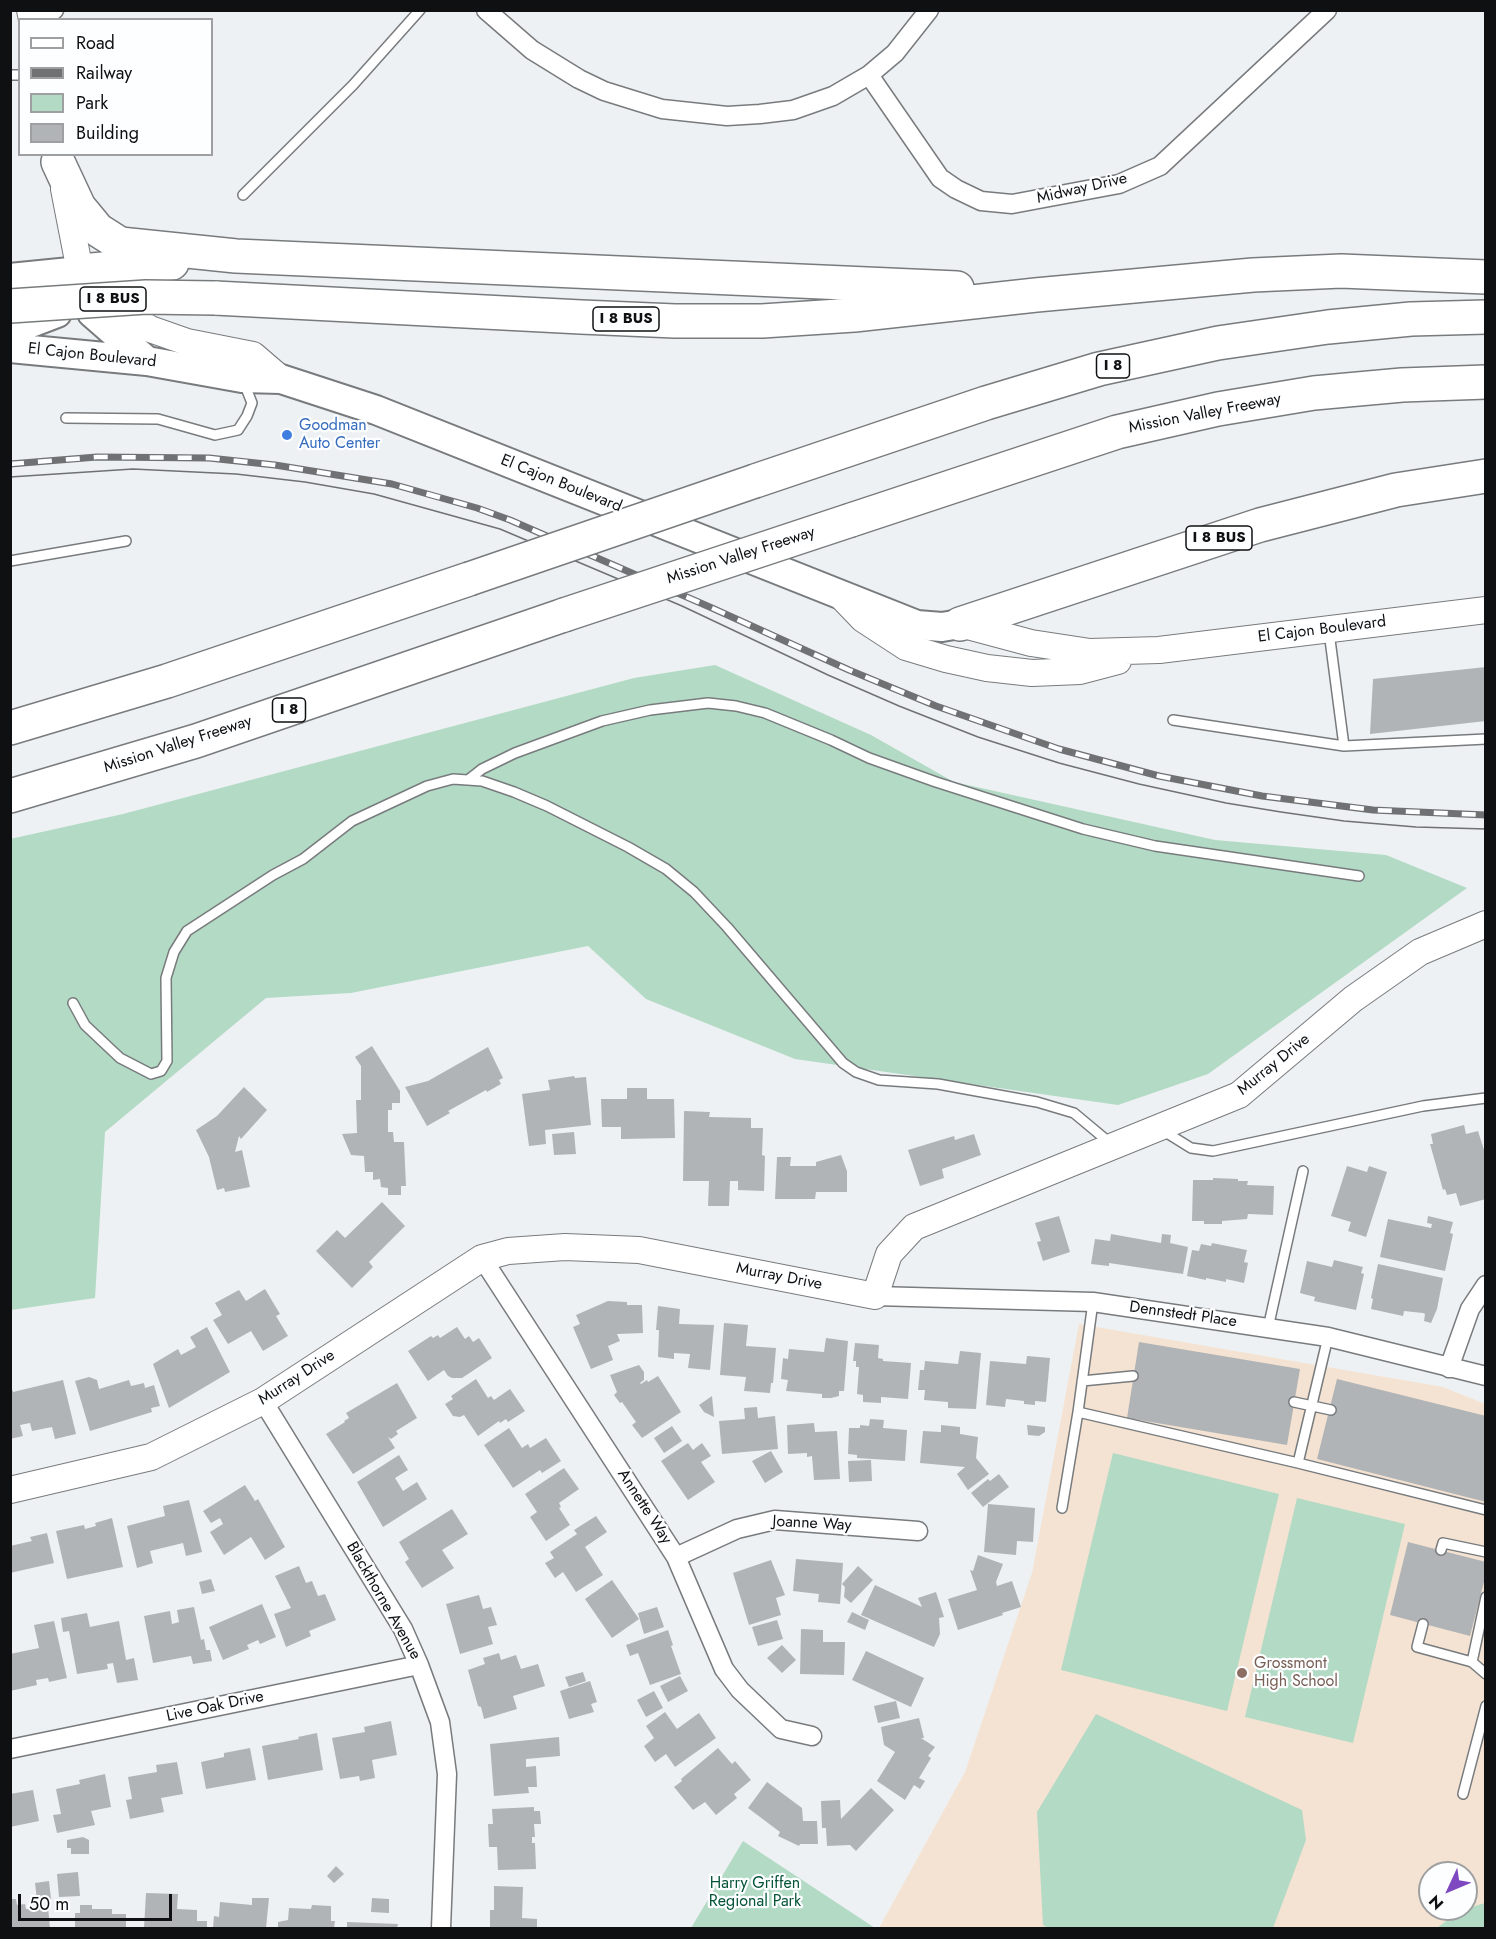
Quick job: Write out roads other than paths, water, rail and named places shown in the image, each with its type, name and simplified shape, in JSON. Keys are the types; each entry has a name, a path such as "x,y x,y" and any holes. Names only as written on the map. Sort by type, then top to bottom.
{"highway":[{"path":"58,158 79,207 98,230 120,244 236,256 938,286 1036,295"},
{"path":"80,271 236,256"},
{"name":"I 8 BUS","path":"10,306 146,297 215,298 686,321 762,321 854,315 1253,275 1341,271 1485,277"},
{"name":"I 8","path":"10,728 167,681 986,403 1099,369 1218,343 1328,327 1411,319 1485,317"},
{"name":"Mission Valley Freeway","path":"10,796 196,741 564,615 1117,432 1218,409 1314,393 1402,385 1485,382"},
{"name":"I 8 BUS","path":"960,624 1260,525 1396,490 1485,476"}],"main road":[{"path":"10,278 80,271"},
{"path":"10,332 57,313 80,271"},
{"path":"80,271 92,313 147,361"},
{"name":"El Cajon Boulevard","path":"10,348 147,361 242,378 281,379 376,410 917,625 942,627 960,624"}],"street":[{"path":"40,18 54,10"},
{"path":"486,10 531,50 579,79 622,97 662,109 727,116 793,110 833,96 869,75 896,53 929,10"},
{"name":"Midway Drive","path":"869,75 940,178 981,201 1012,204 1119,184 1160,166 1327,10"},
{"path":"58,158 80,271"},
{"name":"El Cajon Boulevard","path":"80,271 125,312 150,329 187,342 253,355 281,379"},
{"name":"El Cajon Boulevard","path":"840,595 863,619 906,647 987,668 1032,673 1080,671 1159,650"},
{"name":"El Cajon Boulevard","path":"960,624 1031,643 1090,652 1159,650 1485,610"},
{"name":"Murray Drive","path":"10,1490 151,1457 263,1401 482,1258 508,1251 565,1247 639,1250 875,1296 889,1254 914,1227 1239,1095 1353,999 1420,952 1485,924"},
{"name":"Annette Way","path":"482,1258 676,1557 724,1668 740,1690 781,1730 812,1736"},
{"path":"1449,1368 1470,1309 1485,1285"},
{"name":"Dennstedt Place","path":"875,1296 1093,1302 1328,1337 1485,1376"},
{"name":"Blackthorne Avenue","path":"263,1401 403,1629 440,1722 447,1774 441,1929"},
{"name":"Joanne Way","path":"676,1557 737,1529 775,1520 918,1531"},
{"name":"Live Oak Drive","path":"10,1749 419,1665"}],"lane":[{"path":"243,195 353,85 420,10"},
{"path":"66,418 158,419 215,435 231,432 238,430 252,404 242,378"},
{"path":"10,561 126,541"},
{"path":"1329,629 1344,746"},
{"path":"468,780 515,753 602,721 650,710 708,703 736,706 765,713 878,762 1083,829 1155,846 1359,876"},
{"path":"1173,720 1344,746 1485,739"},
{"path":"73,1003 85,1025 120,1058 151,1074 161,1071 167,1061 166,978 174,951 187,931 273,875 303,859 352,821 427,786 453,779 482,781 547,806 666,869 694,892 728,927 843,1063 856,1072 879,1080 938,1084 1037,1102 1065,1110 1074,1113 1114,1147"},
{"path":"1160,1129 1191,1148 1213,1151 1423,1106 1485,1098"},
{"path":"1268,1328 1303,1171"},
{"path":"1062,1508 1093,1302"},
{"path":"1298,1463 1328,1337"},
{"path":"1082,1381 1133,1376"},
{"path":"1294,1402 1330,1410"},
{"path":"1078,1412 1298,1463 1485,1510"},
{"path":"1442,1550 1443,1543 1485,1552"},
{"path":"1472,1662 1485,1597"},
{"path":"1423,1624 1417,1647 1472,1662 1485,1674"},
{"path":"1462,1794 1485,1707"}],"tram line":[{"path":"10,477 133,469 236,474 305,482 374,494 500,529 682,606 899,706 978,737 1059,763 1139,784 1226,803 1281,812 1344,821 1416,827 1486,829"}],"railway":[{"path":"10,464 97,457 209,458 275,465 392,484 477,508 510,520 849,670 936,706 1059,749 1159,776 1262,796 1373,810 1486,815"}],"place":[{"name":"Goodman Auto Center","path":"287,435"},
{"name":"Grossmont High School","path":"1242,1673"}],"park label":[{"name":"Harry Griffen Regional Park","path":"755,1893"}]}
